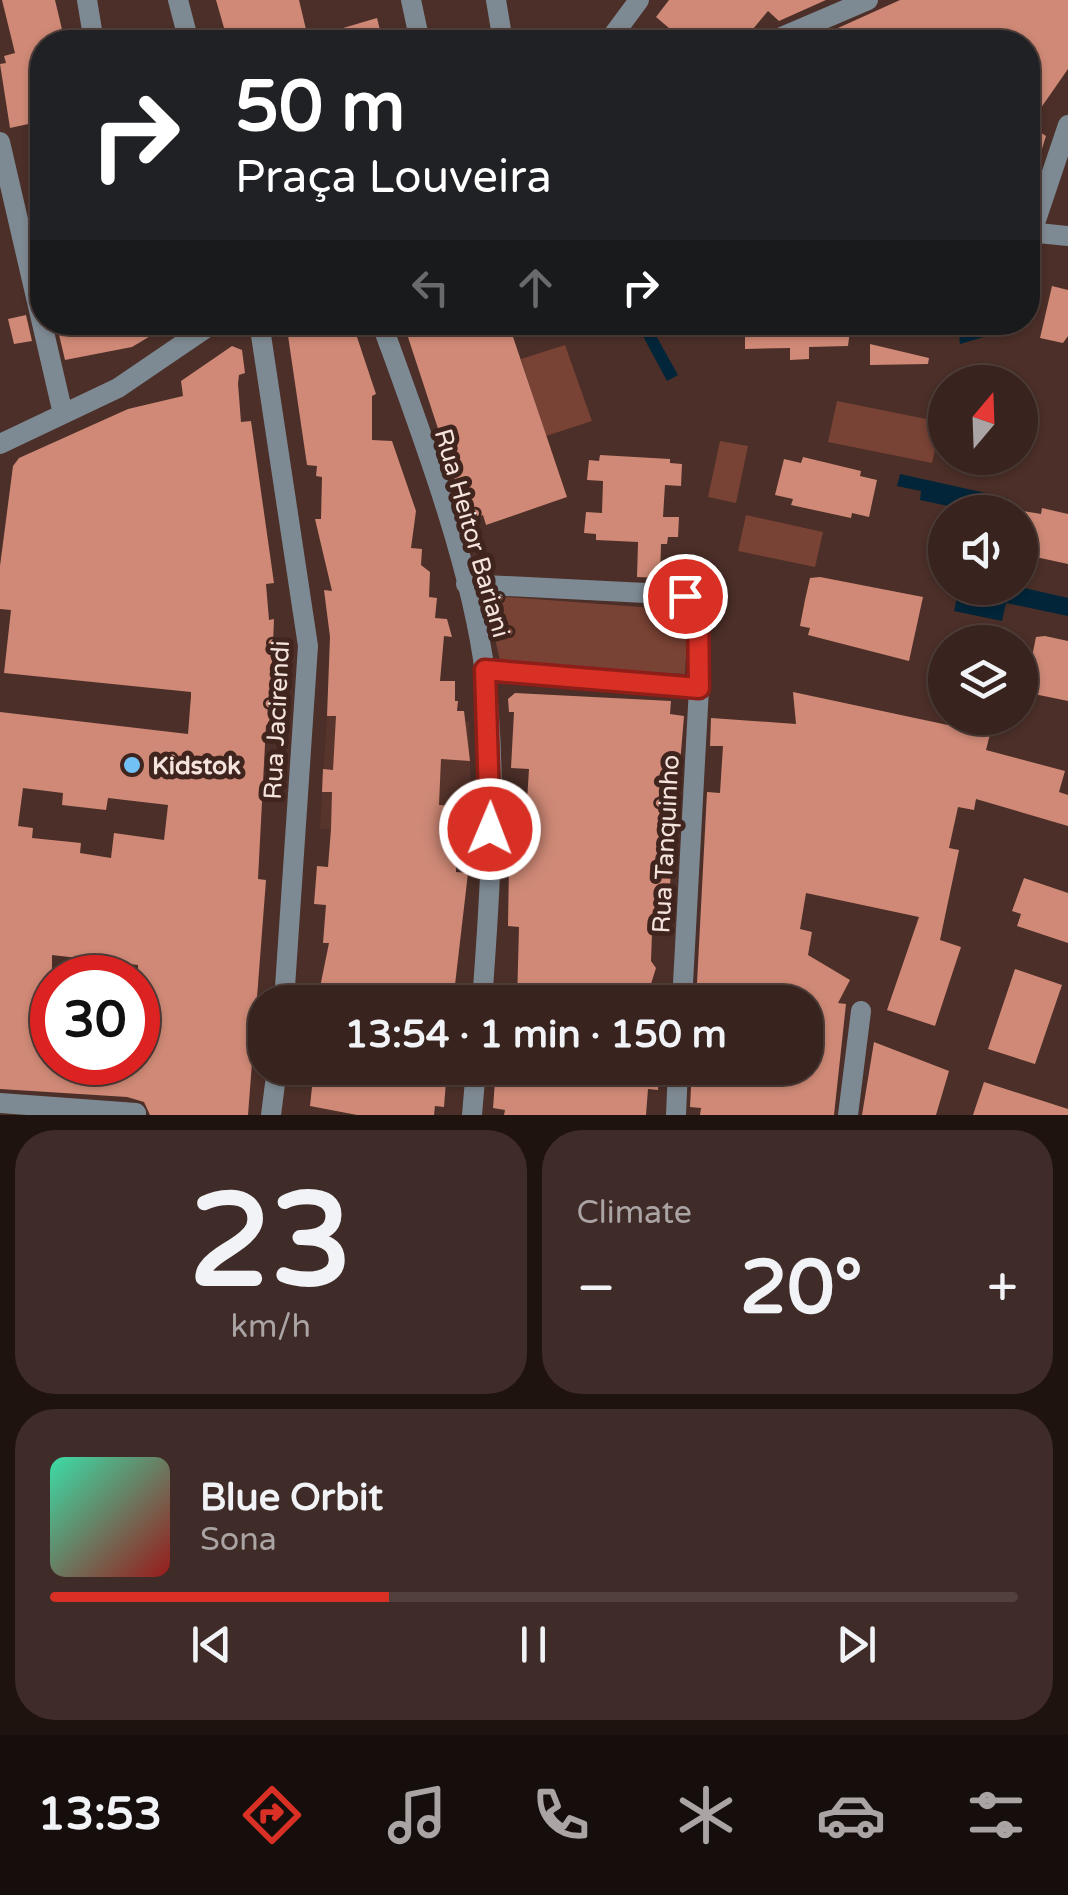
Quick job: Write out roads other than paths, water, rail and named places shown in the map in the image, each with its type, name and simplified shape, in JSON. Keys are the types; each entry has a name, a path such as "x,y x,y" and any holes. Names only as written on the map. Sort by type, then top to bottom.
{"street":[{"path":"88,0 92,30"},
{"path":"178,0 186,30"},
{"path":"411,0 417,30"},
{"path":"496,0 502,30"},
{"path":"617,30 639,0"},
{"path":"798,30 868,0"},
{"path":"1040,204 1068,125"},
{"path":"0,142 30,272"},
{"path":"1040,233 1068,236"},
{"path":"45,335 63,414"},
{"path":"0,444 154,366 197,335"},
{"name":"Rua Jacirendi","path":"261,335 308,646 285,985"},
{"name":"Rua Heitor Bariani","path":"385,335 466,584 485,670 491,808 483,985"},
{"name":"Rua Tanquinho","path":"466,584 685,596 698,610 699,688 683,985"},
{"path":"485,670 699,688"},
{"path":"848,1115 861,1012"},
{"path":"272,1115 275,1085"},
{"path":"472,1115 475,1085"},
{"path":"676,1115 677,1085"},
{"path":"0,1103 136,1113"}],"water":[{"path":"642,335 656,335 678,375 667,381"},
{"path":"959,335 990,335 960,344"},
{"path":"900,474 994,495 928,495 928,502 920,500 921,491 897,486"},
{"path":"1038,591 1068,598 1068,616 1016,605 1038,605"},
{"path":"955,605 1006,605 1002,621 954,611"}],"place":[{"name":"Kidstok","path":"132,765"}]}
